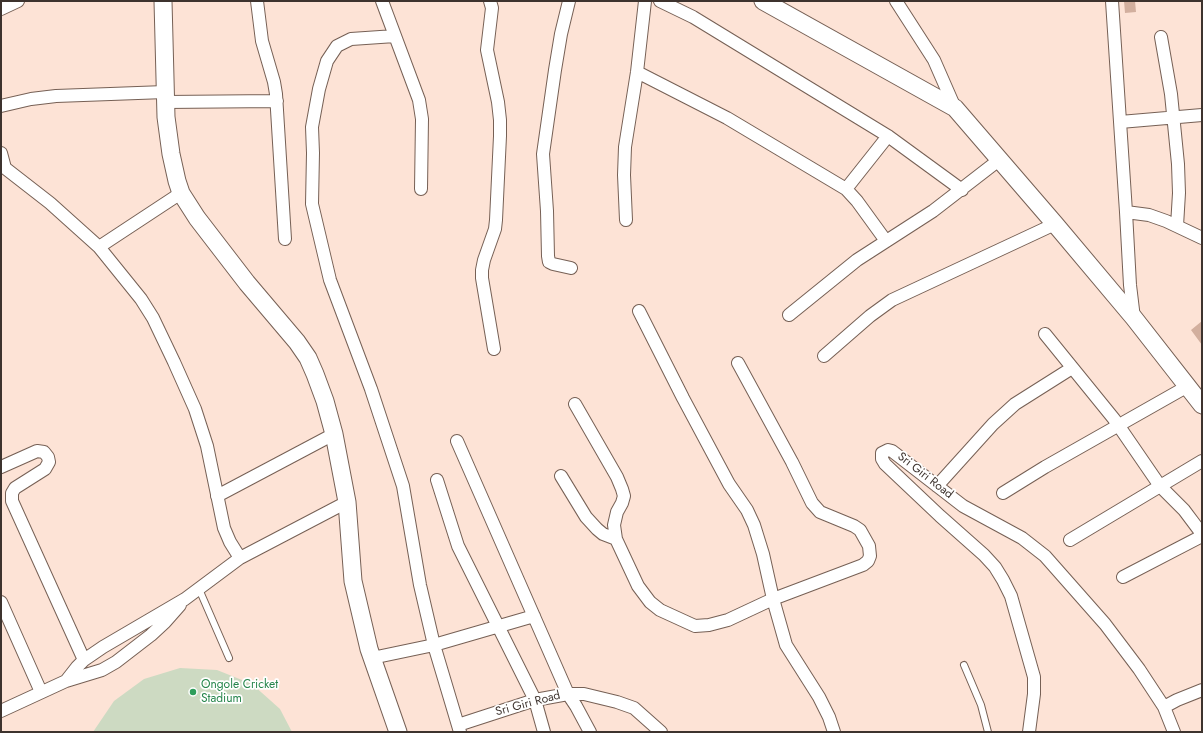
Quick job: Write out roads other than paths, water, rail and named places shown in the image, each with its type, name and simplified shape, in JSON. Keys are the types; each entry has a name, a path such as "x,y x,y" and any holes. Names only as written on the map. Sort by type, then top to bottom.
{"street":[{"path":"1,9 18,1"},
{"path":"163,1 166,117 171,154 181,193 202,224 297,342 308,358 315,374 325,401 334,434 347,502 353,581 372,658 398,732"},
{"path":"257,1 262,41 274,82 277,101 285,238"},
{"path":"382,1 420,106 422,118 421,188"},
{"path":"490,1 492,8 487,50 498,102 500,144 498,204 495,229 482,270 483,289 494,349"},
{"path":"569,1 556,63 543,154 549,262 571,268"},
{"path":"626,220 624,175 625,147 637,72 645,1"},
{"path":"660,1 693,17 888,136 962,190"},
{"path":"763,1 955,108"},
{"path":"896,1 934,60 955,108 1134,318 1202,405"},
{"path":"1112,1 1130,285 1134,318"},
{"path":"395,36 351,39 336,46 327,61 317,97 312,127 312,204 330,280 371,389 403,486 420,584 434,645 459,728"},
{"path":"1161,37 1170,94 1178,171 1179,193 1177,226"},
{"path":"637,72 727,118 846,189 857,201 886,241"},
{"path":"1,106 31,99 56,96 165,97 277,101"},
{"path":"1120,122 1202,115"},
{"path":"846,189 888,136"},
{"path":"1,153 3,167 50,203 99,247 141,299 153,318 195,409 207,446 224,528 230,542 240,558"},
{"path":"789,315 857,260 933,212 999,160"},
{"path":"99,247 181,193"},
{"path":"1126,212 1148,215 1177,226 1202,238"},
{"path":"824,356 870,316 892,300 1055,224"},
{"path":"639,311 683,398 726,477 747,510 754,525 763,554 773,599 786,645 818,697 829,717 834,732"},
{"path":"1045,334 1118,426 1160,486 1184,510 1202,535 1122,577"},
{"path":"575,404 617,477 622,489 624,496 617,512 614,525 616,539 638,586 650,602 660,610 695,626 710,625 728,620 773,599 863,565 868,561 870,556 870,546 860,530 820,512 812,503 792,462 738,363"},
{"path":"937,486 993,424 1015,404 1072,368"},
{"path":"1003,493 1045,467 1188,386"},
{"path":"217,496 334,434"},
{"path":"457,441 568,694 590,732"},
{"name":"Sri Giri Road","path":"1029,732 1034,694 1034,677 1013,602 1003,580 995,567 984,555 885,464 882,459 882,453 888,450 892,451 963,506 1022,538 1045,556 1105,624 1139,669 1164,707 1174,732"},
{"path":"1,467 37,451 44,452 48,457 49,462 45,469 16,488 12,493 12,501 84,660"},
{"path":"1070,540 1202,461"},
{"path":"561,476 586,517 597,530 616,539"},
{"path":"437,480 458,546 535,700 544,732"},
{"path":"66,681 84,660 103,647 185,599 240,558 347,502"},
{"path":"1,710 66,681 102,670 116,662 151,635 165,622 185,599"},
{"path":"1,602 41,692"},
{"path":"372,658 434,645 534,616"},
{"path":"1164,707 1202,690"},
{"name":"Sri Giri Road","path":"459,728 535,700 568,694 584,694 634,708 661,732"}],"lane":[{"path":"198,589 229,658"},
{"path":"964,665 981,705 988,732"}],"place":[{"name":"Ongole Cricket Stadium","path":"193,692"}]}
